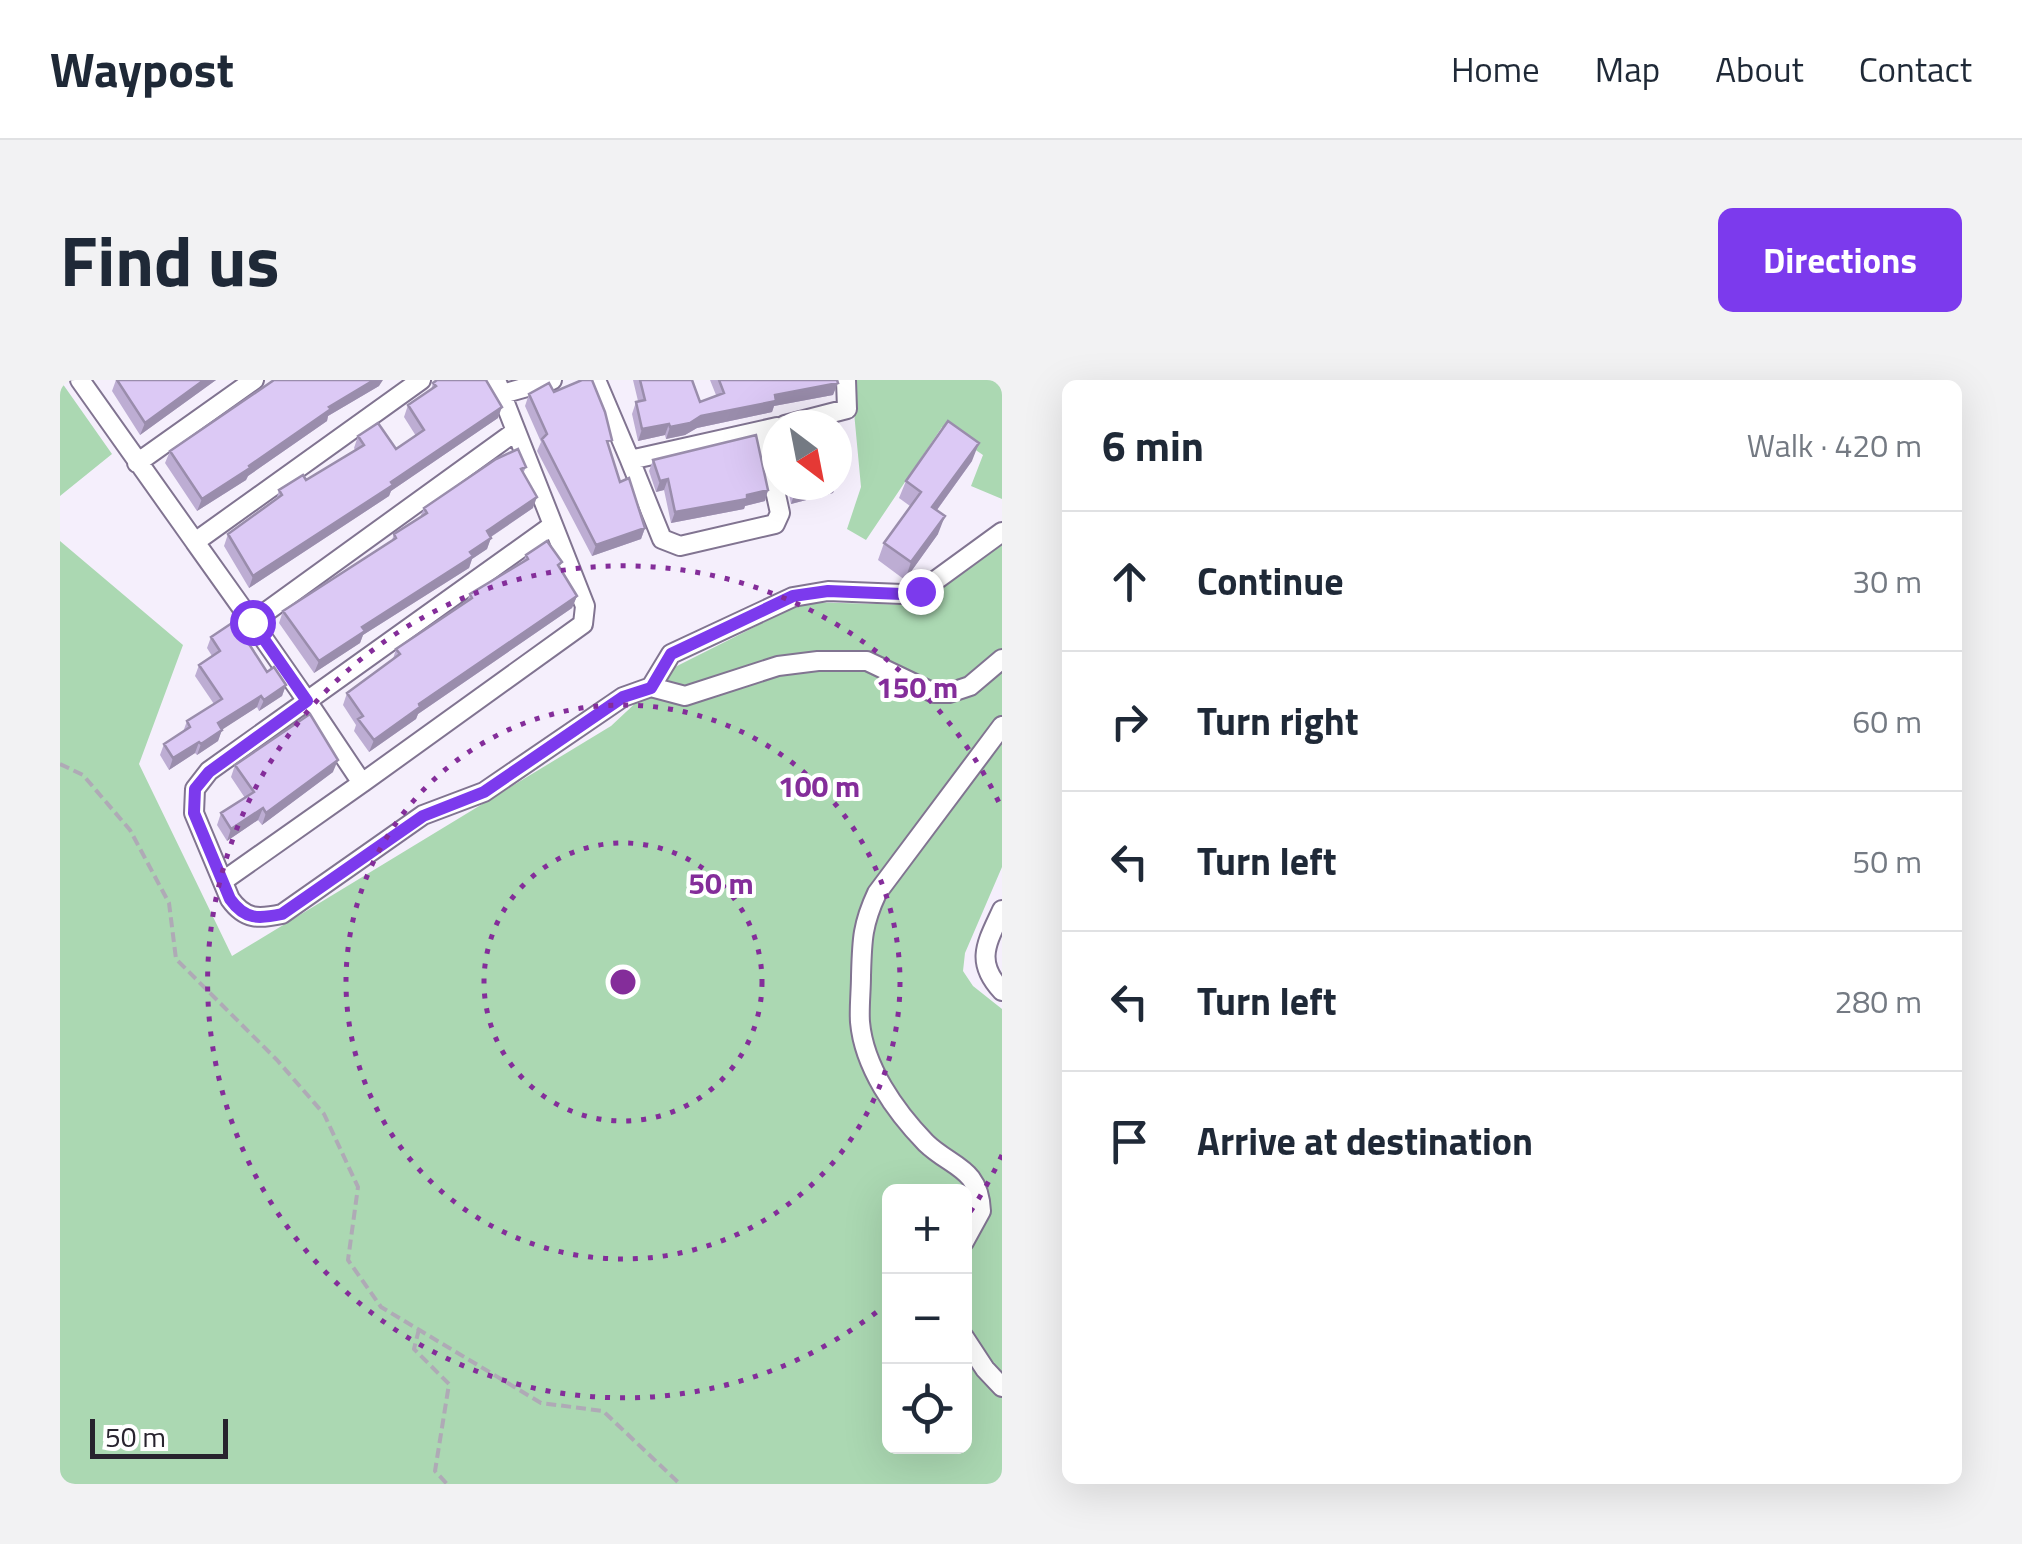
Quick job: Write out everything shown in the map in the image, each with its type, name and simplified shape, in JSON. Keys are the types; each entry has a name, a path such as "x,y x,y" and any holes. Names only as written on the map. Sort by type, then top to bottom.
{"street":[{"path":"137,463 254,380"},
{"path":"195,542 421,380"},
{"path":"223,880 583,624 585,606 499,387 552,380"},
{"path":"596,380 662,539 680,546 775,524 780,513 778,500"},
{"path":"846,380 847,410"},
{"path":"83,381 362,783"},
{"path":"252,622 516,431"},
{"path":"630,460 762,431"},
{"path":"553,526 209,772 195,789 194,813 239,911 257,919 282,914 423,816 484,792 623,697 651,688 685,696 778,666 818,660 866,661 934,693 949,693 970,686 1002,659"},
{"path":"651,688 671,654 793,596 828,591 920,591 1002,532"},
{"path":"972,1227 981,1211 973,1180 964,1169 927,1144 872,1068 860,1022 864,921 877,893 1002,726"},
{"path":"1002,910 984,956 990,978 1002,990"},
{"path":"972,1349 1002,1387"}],"path":[{"path":"60,764 82,774 130,830 168,903 176,960 277,1060 324,1114 358,1187 348,1260 381,1307 541,1404 603,1411 680,1484"},
{"path":"419,1329 414,1349 449,1384 435,1471 447,1484"}],"green space":[{"path":"60,380 112,454 60,496"},
{"path":"851,380 1002,380 1002,499 971,486 983,455 942,427 866,540 847,529 861,487"},
{"path":"60,541 183,645 139,764 232,956 611,726 673,668 804,602 914,605 1002,545 1002,867 965,953 963,971 973,986 1002,1009 1002,1484 60,1484"}],"building":[{"path":"117,380 204,380 145,423"},
{"path":"274,380 374,380 329,407 250,468 202,499 170,451"},
{"path":"486,380 502,407 391,482 393,485 253,576 228,534 282,495 279,490 303,475 306,480 364,445 358,436 378,423 396,449 424,430 408,405 436,386 433,383"},
{"path":"582,380 592,380 605,412 612,440 607,441 620,482 629,478 645,528 596,545 542,439 547,434 529,394 549,383 554,392"},
{"path":"640,380 692,380 700,402 724,393 719,380 838,383 775,395 776,401 701,416 690,423 642,429 636,402 645,400"},
{"path":"948,421 979,443 932,507 945,516 911,562 884,543 921,492 906,481"},
{"path":"756,435 762,462 762,491 747,495 747,499 675,512 668,479 660,481 653,460"},
{"path":"518,449 526,467 521,469 537,497 487,531 491,538 470,552 473,556 362,627 365,631 319,661 283,611 396,538 394,534 427,513 424,508 496,459"},
{"path":"547,541 562,562 558,565 577,596 419,704 374,740 358,719 363,716 347,693 400,654 396,649 472,598 470,594 528,559 526,555"},
{"path":"238,619 245,631 242,633 267,672 274,667 286,685 218,723 222,730 173,758 164,744 190,727 187,721 222,699 199,665 220,651 211,637"},
{"path":"310,714 338,760 266,813 263,808 231,829 221,813 254,792 235,765"}],"route":[{"path":"252,622 307,701 209,772 195,789 194,813 230,899 239,911 257,919 282,914 423,816 484,792 623,697 651,688 671,654 793,596 828,591 920,591"}]}
